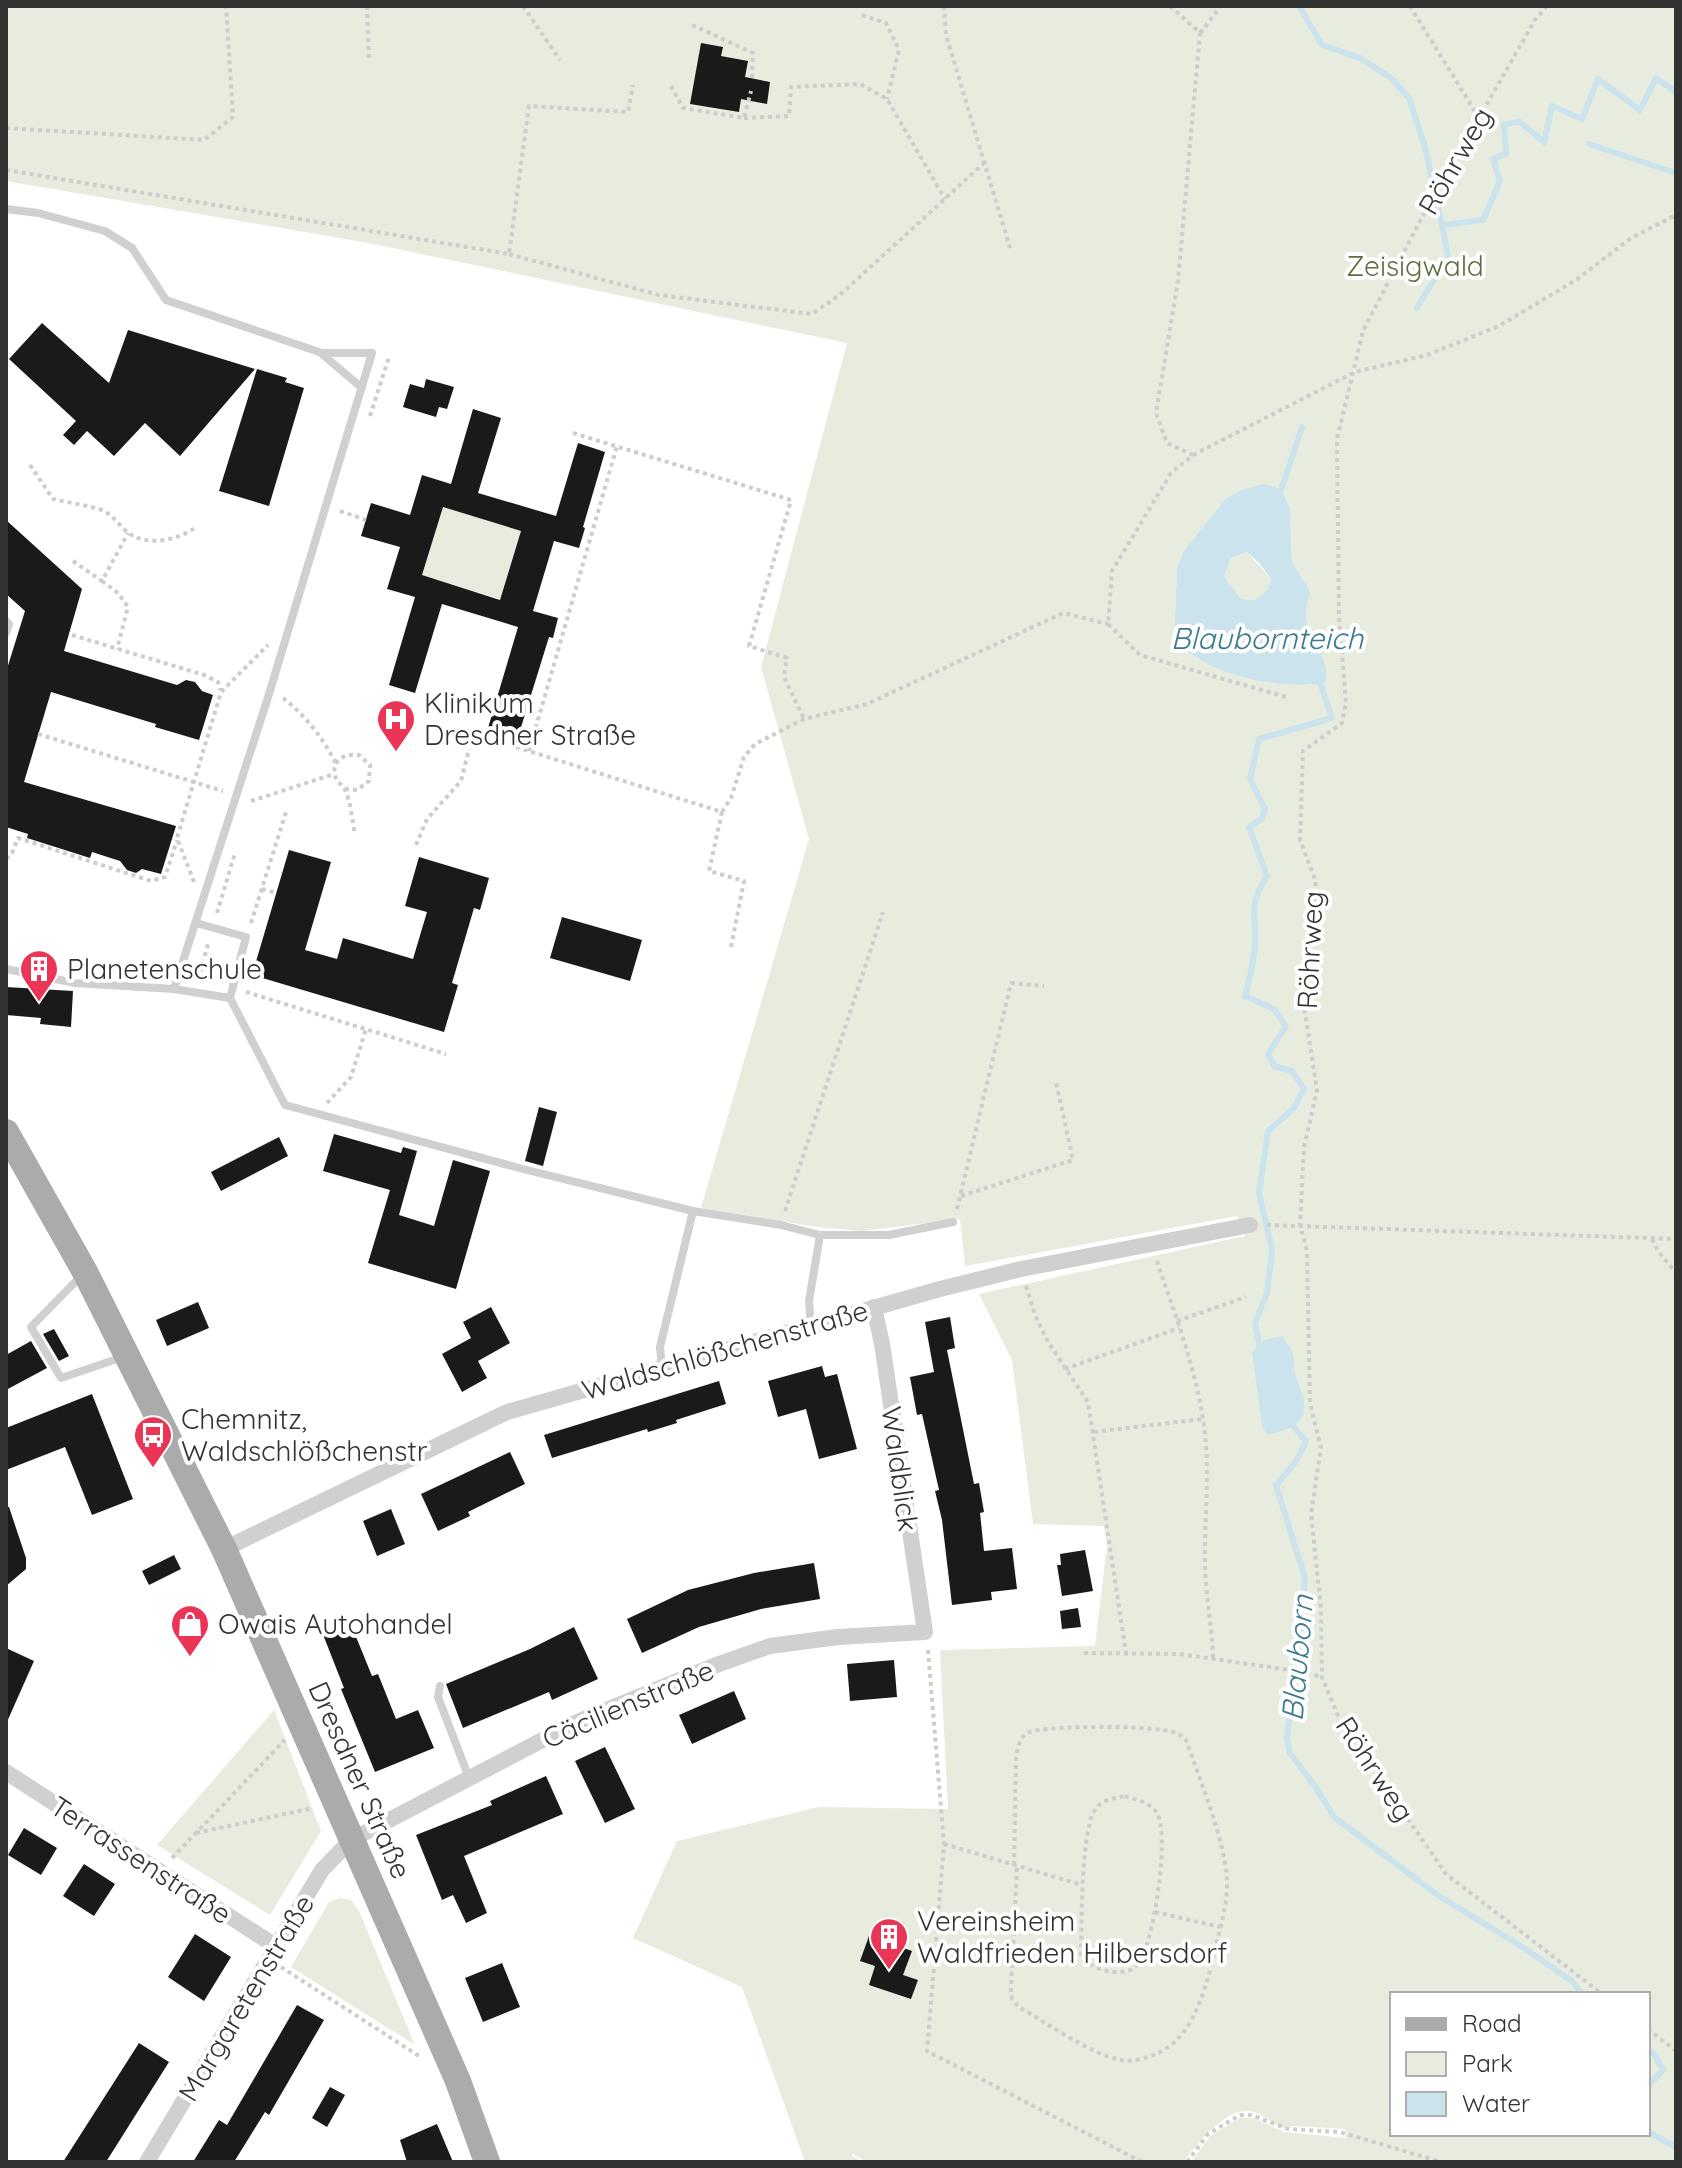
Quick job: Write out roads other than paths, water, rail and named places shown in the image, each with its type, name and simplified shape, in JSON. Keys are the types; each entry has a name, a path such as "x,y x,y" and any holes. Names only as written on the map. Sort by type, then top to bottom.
{"main road":[{"name":"Dresdner Straße","path":"6,1132 85,1272 224,1549 458,2081 487,2162"}],"street":[{"name":"Waldschlößchenstraße","path":"224,1549 507,1412 874,1307 1021,1269 1250,1225"},
{"name":"Waldblick","path":"874,1307 925,1632"},
{"name":"Cäcilienstraße","path":"351,1840 575,1723 770,1646 838,1637 925,1632"},
{"name":"Terrassenstraße","path":"9,1780 159,1871 273,1954"},
{"name":"Margaretenstraße","path":"147,2162 322,1870 351,1840"}],"lane":[{"path":"6,209 38,213 105,231 132,248 166,300 322,353 372,353 174,989"},
{"path":"322,353 362,388"},
{"path":"6,621 9,624 6,633"},
{"path":"196,923 246,937 230,998 285,1105 693,1211 781,1225 820,1235 889,1235 953,1222"},
{"path":"6,969 75,983 174,989 230,998"},
{"path":"662,1368 660,1347 693,1211"},
{"path":"811,1326 809,1301 820,1235"},
{"path":"85,1272 31,1327 61,1378 127,1356"},
{"path":"440,1686 438,1697 469,1778"}],"water":[{"name":"Blaubornteich","path":"1263,484 1281,489 1290,508 1292,562 1310,594 1307,622 1324,662 1324,684 1284,684 1244,677 1206,663 1174,640 1177,568 1183,552 1226,498","holes":["1247,552 1271,579 1268,589 1255,600 1241,599 1224,576 1231,558"]},
{"path":"1282,1336 1292,1352 1304,1409 1298,1422 1291,1427 1267,1435 1262,1426 1252,1352 1264,1340"}],"waterway":[{"path":"1299,6 1322,45 1360,58 1391,78 1409,98 1425,147 1442,225"},
{"name":"Blauborn","path":"1417,308 1448,256 1442,225 1483,220 1500,181 1493,159 1506,154 1504,124 1520,122 1544,142 1552,106 1582,119 1598,79 1640,110 1656,78 1676,92"},
{"path":"1589,144 1676,173"},
{"name":"Blauborn","path":"1279,496 1302,427"},
{"name":"Blauborn","path":"1260,1350 1255,1323 1267,1293 1272,1250 1259,1193 1268,1131 1294,1108 1304,1089 1292,1071 1274,1066 1268,1054 1286,1026 1274,1009 1245,996 1254,951 1255,903 1267,876 1249,827 1262,819 1265,809 1250,779 1259,739 1332,718 1319,679"},
{"name":"Blauborn","path":"1286,1426 1292,1424 1306,1442 1295,1463 1276,1485 1305,1578 1287,1738 1290,1753 1334,1817 1439,1896 1573,1982 1580,1992"},
{"name":"Blauborn","path":"1650,2051 1663,2070 1650,2084"},
{"name":"Blauborn","path":"1650,2133 1676,2147"}],"place":[{"name":"Klinikum Dresdner Straße","path":"396,753"},
{"name":"Planetenschule","path":"39,1003"},
{"name":"Chemnitz, Waldschlößchenstr","path":"153,1469"},
{"name":"Owais Autohandel","path":"190,1658"},
{"name":"Vereinsheim Waldfrieden Hilbersdorf","path":"889,1971"}],"park label":[{"name":"Zeisigwald","path":"1415,266"}]}
